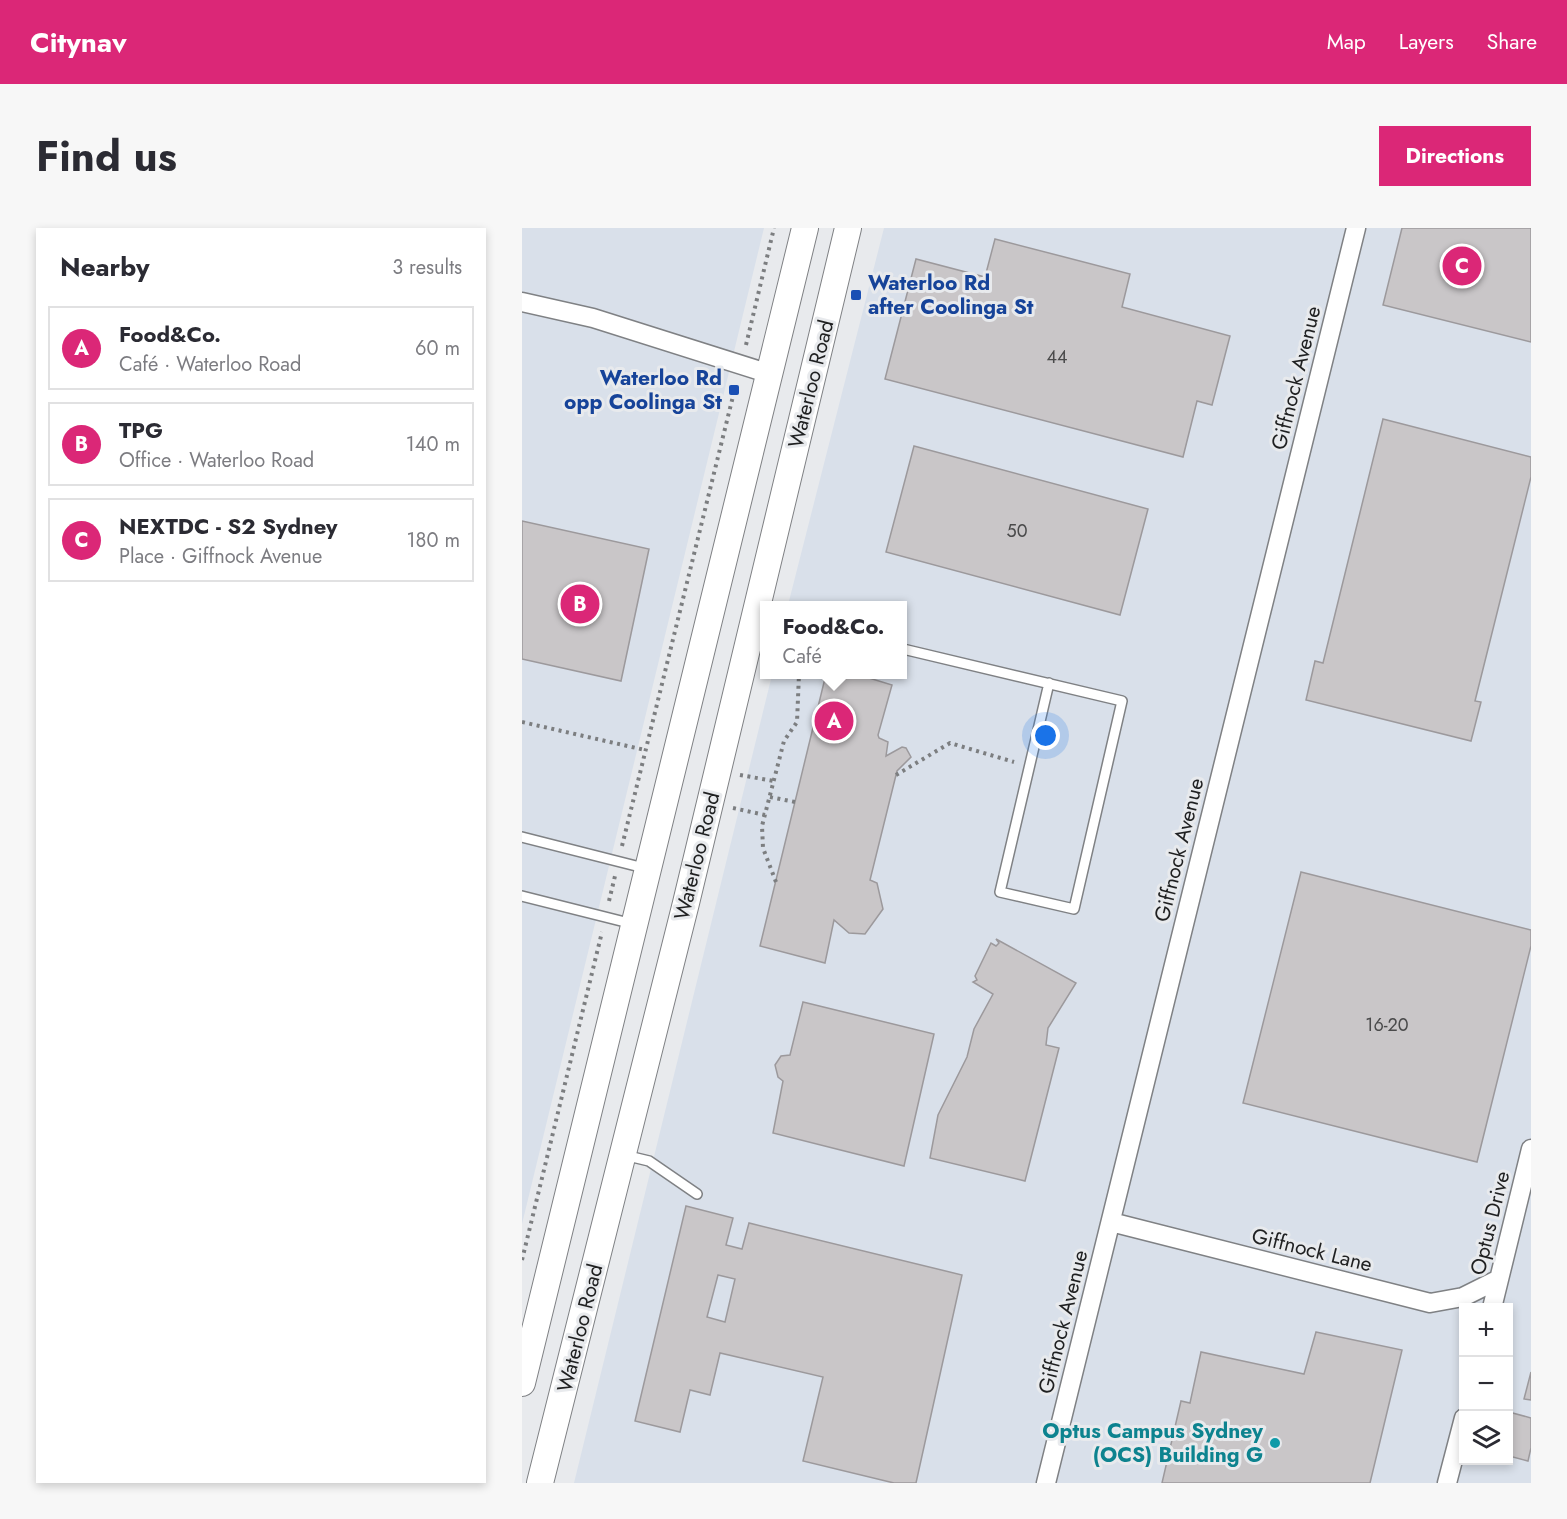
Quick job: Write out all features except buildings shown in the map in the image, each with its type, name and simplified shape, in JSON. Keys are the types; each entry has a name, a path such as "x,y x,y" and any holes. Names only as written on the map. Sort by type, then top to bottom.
{"street":[{"name":"Waterloo Road","path":"522,1383 806,228"},
{"name":"Waterloo Road","path":"763,601 848,228"},
{"name":"Giffnock Avenue","path":"1046,1483 1356,228"},
{"path":"522,302 592,318 770,374"},
{"name":"Waterloo Road","path":"544,1481 760,615"},
{"name":"Optus Drive","path":"1493,1303 1531,1149"},
{"name":"Giffnock Lane","path":"1111,1222 1430,1303 1463,1297 1499,1279"},
{"path":"1447,1483 1459,1437"}],"lane":[{"path":"907,650 1122,700 1074,909 1000,892 1049,683"},
{"path":"522,837 648,870"},
{"path":"522,896 635,924"},
{"path":"624,1155 649,1161 698,1194"}],"path":[{"path":"522,1260 774,228"},
{"path":"776,882 763,848 765,815 784,741 797,722 799,679"},
{"path":"522,722 645,750"},
{"path":"896,775 950,743 1030,767"},
{"path":"740,775 774,782"},
{"path":"770,797 795,802"},
{"path":"732,808 765,815"}],"shaded area":[{"path":"522,228 764,228 522,1224"},
{"path":"884,228 1531,228 1531,1483 574,1483 771,679 907,679 907,601 789,601"}],"place":[{"name":"NEXTDC - S2 Sydney","path":"1462,266"},
{"name":"Waterloo Rd after Coolinga St","path":"856,295"},
{"name":"Waterloo Rd opp Coolinga St","path":"734,390"},
{"name":"TPG","path":"580,604"},
{"name":"Food&Co.","path":"834,721"},
{"name":"Optus Campus Sydney (OCS) Building G","path":"1275,1443"}]}
